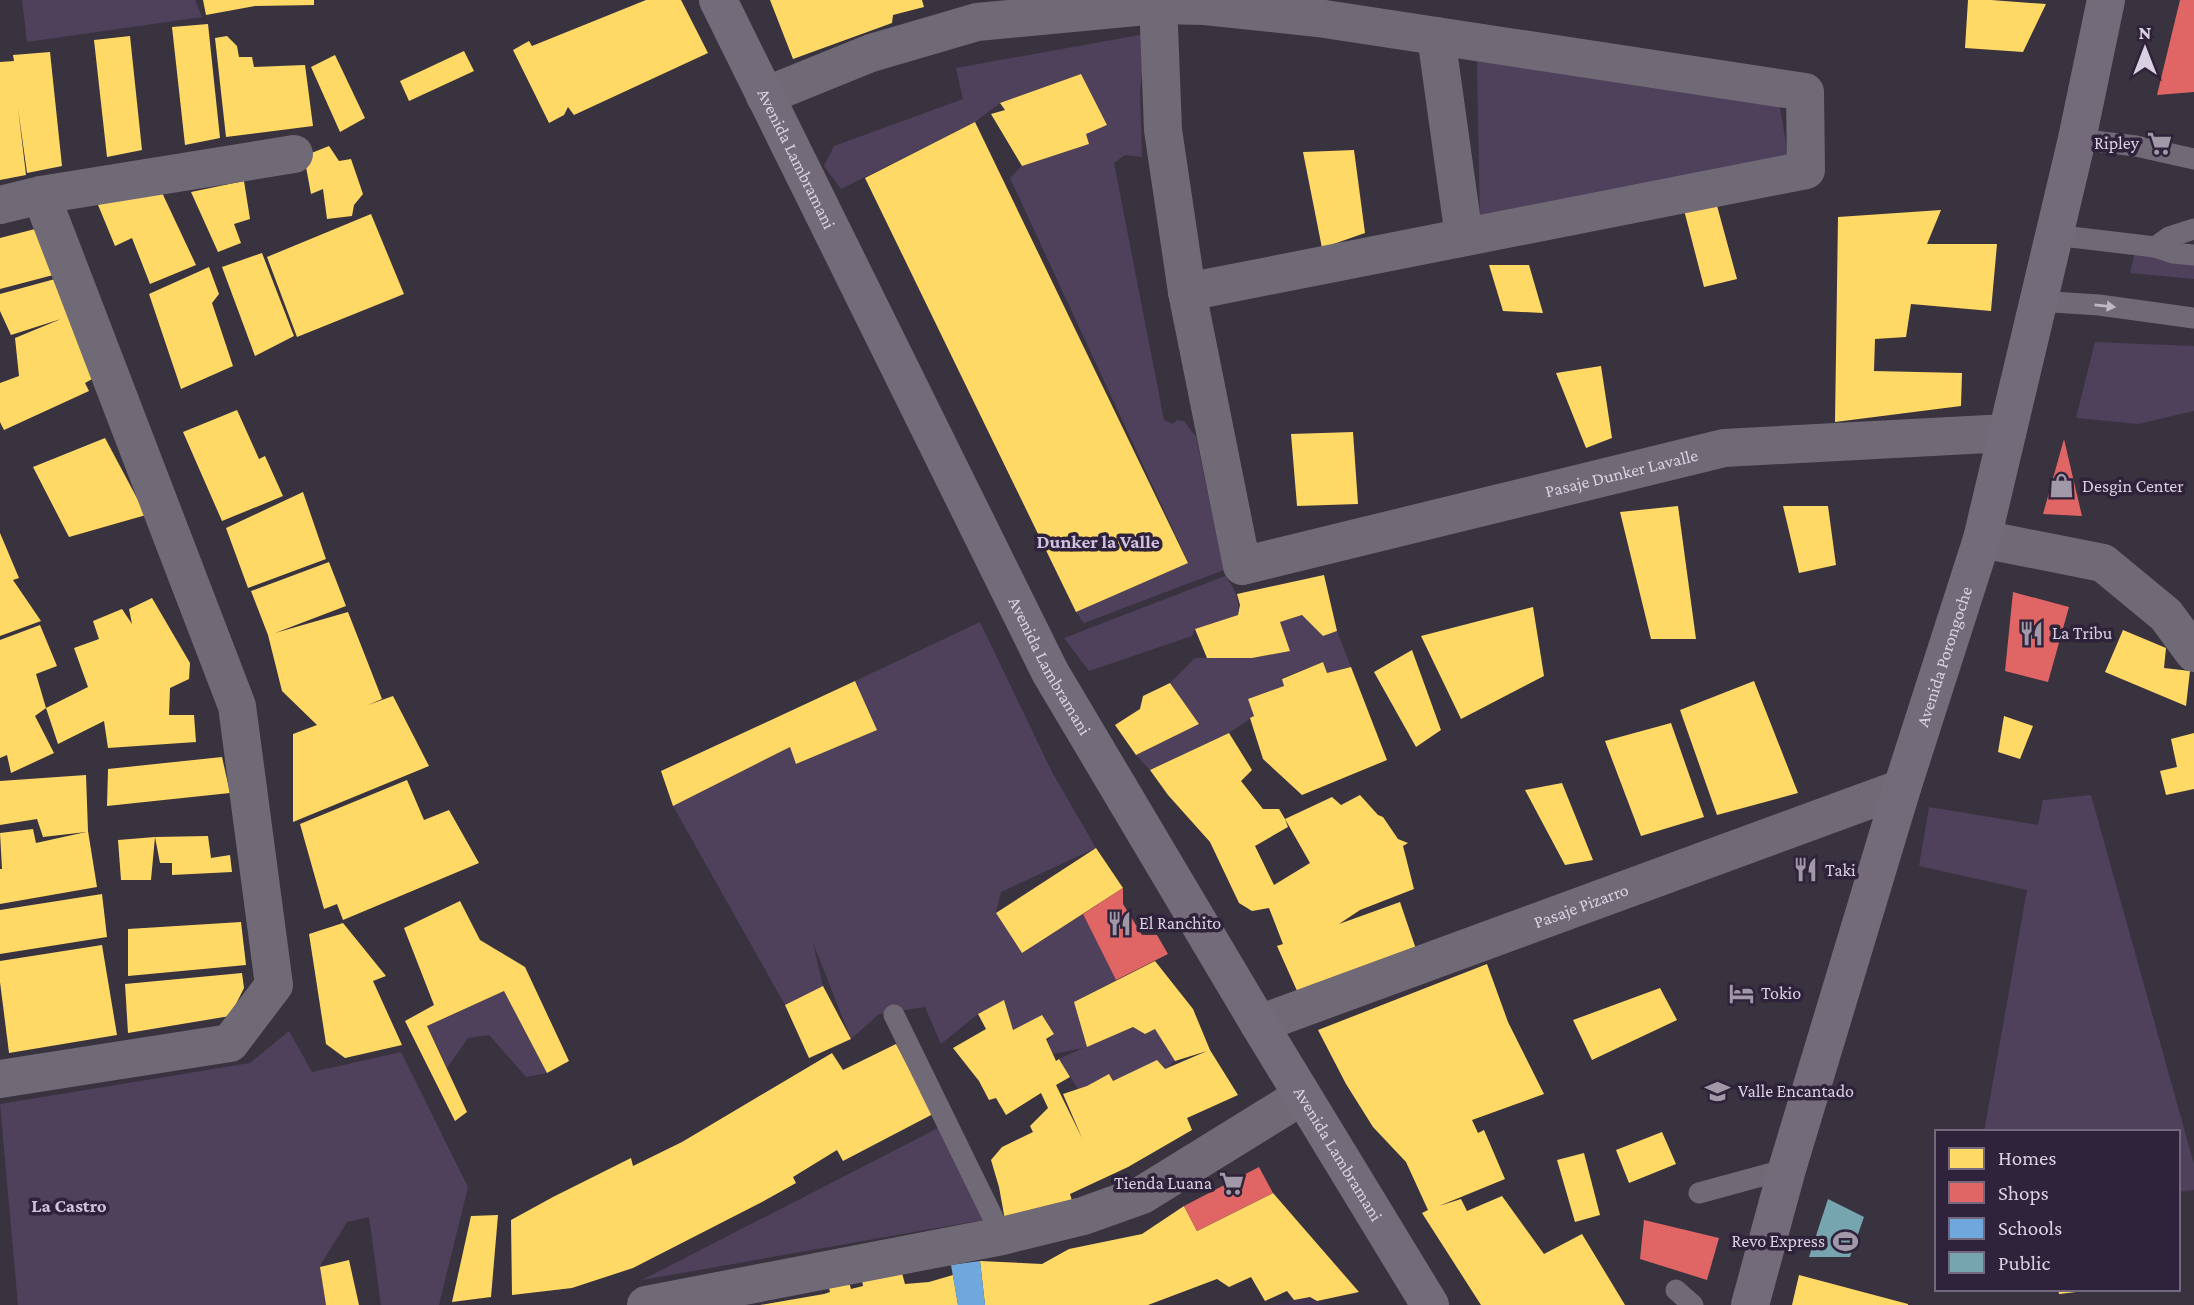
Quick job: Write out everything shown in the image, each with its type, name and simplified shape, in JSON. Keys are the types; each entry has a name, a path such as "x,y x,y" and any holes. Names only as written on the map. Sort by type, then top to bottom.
{"main road":[{"name":"Avenida Lambramani","path":"718,0 1034,644 1302,1096 1430,1305"},
{"name":"Avenida Porongoche","path":"1750,1305 1787,1169 1902,788 1982,539 2077,139 2106,0"}],"street":[{"path":"765,96 871,53 977,22 1158,3 1205,6 1318,18 1805,92 1806,170 1187,292 1163,130 1158,3"},
{"path":"1436,36 1464,237"},
{"path":"0,205 41,195 294,154"},
{"path":"0,1079 230,1043 274,985 237,706 41,195"},
{"name":"Pasaje Dunker Lavalle","path":"1187,292 1242,566 1724,448 2007,433"},
{"path":"1982,539 2103,563 2166,615 2194,653"},
{"name":"Pasaje Pizarro","path":"1259,1024 1902,788"},
{"path":"646,1305 1002,1236 1083,1216 1142,1195 1302,1096"}],"lane":[{"path":"2077,139 2136,146 2194,159"},
{"path":"2155,247 2169,237 2194,229"},
{"path":"2054,235 2155,247 2173,253 2194,255"},
{"path":"2037,301 2194,316"},
{"path":"894,1016 1002,1236"},
{"path":"1699,1193 1787,1169"},
{"path":"1676,1290 1693,1305"}],"shaded area":[{"path":"22,0 195,0 202,17 27,42"},
{"path":"1145,34 1147,38 1140,89 1142,157 1125,155 1114,163 1164,420 1173,424 1177,420 1184,421 1196,437 1224,570 1084,623 1076,612 1188,562 1010,178 1022,166 1088,144 1086,134 1107,125 1081,74 1000,103 975,122 841,189 824,166 834,146 963,99 956,68"},
{"path":"1477,61 1778,96 1790,167 1480,226"},
{"path":"2138,241 2194,248 2194,279 2130,273"},
{"path":"2095,342 2194,346 2194,411 2138,424 2076,418"},
{"path":"1225,576 1236,594 1238,615 1195,629 1192,636 1089,671 1064,638"},
{"path":"1302,615 1323,636 1337,631 1351,667 1327,673 1323,662 1282,678 1284,686 1248,699 1254,716 1229,733 1150,770 1136,755 1199,724 1170,683 1195,658 1252,658 1289,651 1280,622"},
{"path":"980,622 1052,772 1096,848 1001,892 996,913 1022,953 1083,914 1116,980 1074,1002 1087,1047 1133,1027 1145,1034 1155,1029 1175,1061 1165,1069 1078,1089 1059,1059 1083,1048 1053,1054 1047,1041 1054,1034 1042,1016 1013,1031 1004,1001 978,1014 941,1044 925,1007 879,1014 851,1039 813,943 823,986 785,1005 673,806 790,747 797,764 876,730 855,681"},
{"path":"2091,795 2194,1164 2194,1190 2180,1192 2180,1130 1984,1130 2027,890 1919,866 1929,807 2038,825 2043,800"},
{"path":"504,991 547,1073 526,1077 489,1035 468,1038 447,1068 427,1026"},
{"path":"289,1031 312,1072 401,1052 468,1187 439,1305 381,1305 369,1217 347,1222 320,1266 326,1305 18,1305 0,1104 250,1063"},
{"path":"938,1128 988,1219 642,1280"},
{"path":"1310,1297 1323,1305 1268,1305"}],"building: Homes":[{"path":"203,0 314,0 314,5 255,6 206,15"},
{"path":"646,0 681,0 708,53 574,115 568,107 564,115 549,123 513,50 529,41 532,46"},
{"path":"770,0 922,0 924,7 893,15 892,23 793,59"},
{"path":"1968,0 2046,4 2023,52 1965,48"},
{"path":"208,24 220,138 185,145 172,27"},
{"path":"130,36 142,150 107,157 94,40"},
{"path":"227,36 237,46 239,57 252,57 254,67 305,65 313,126 226,137 215,38"},
{"path":"464,51 474,71 409,101 400,81"},
{"path":"50,52 62,166 27,173 18,108 26,175 0,180 0,62 14,61 13,55"},
{"path":"335,55 365,118 340,132 311,67"},
{"path":"1081,74 1107,125 1086,134 1089,144 1022,166 991,114 1005,110 1000,103"},
{"path":"975,122 1188,563 1076,612 865,178"},
{"path":"329,146 339,161 351,159 363,194 354,205 352,216 327,219 323,189 311,194 304,156"},
{"path":"1354,150 1365,233 1322,248 1303,152"},
{"path":"244,181 250,219 234,224 241,243 218,252 191,192"},
{"path":"157,182 196,265 150,284 132,238 115,246 91,188"},
{"path":"1716,202 1737,279 1704,287 1684,210"},
{"path":"1941,210 1927,244 1997,244 1991,311 1911,304 1906,337 1875,339 1874,371 1962,373 1961,406 1835,422 1838,217"},
{"path":"371,214 404,294 297,337 267,257"},
{"path":"39,228 57,274 0,289 0,238"},
{"path":"262,253 294,336 255,356 222,267"},
{"path":"1489,265 1529,265 1543,313 1503,311"},
{"path":"209,267 219,294 212,303 233,366 181,389 149,294"},
{"path":"55,279 94,378 85,383 89,391 4,430 0,422 0,383 19,376 15,338 61,319 11,335 0,311 0,294"},
{"path":"1601,366 1612,438 1586,448 1556,373"},
{"path":"237,410 259,459 265,456 283,496 222,521 183,432"},
{"path":"1353,432 1358,504 1297,506 1291,434"},
{"path":"105,438 146,515 69,537 33,467"},
{"path":"303,492 326,559 248,588 226,528"},
{"path":"1678,506 1696,639 1651,639 1620,512"},
{"path":"1783,506 1828,506 1836,565 1799,573"},
{"path":"0,533 19,578 13,580 41,621 0,636"},
{"path":"329,562 346,606 275,633 348,612 382,699 368,705 393,696 429,766 293,822 293,734 317,725 282,691 268,635 251,591"},
{"path":"1324,575 1337,631 1323,636 1302,615 1280,622 1290,651 1252,658 1207,658 1195,629 1238,615 1240,605 1237,594"},
{"path":"152,598 190,663 189,679 170,688 169,715 194,715 196,742 108,748 104,721 58,744 46,708 88,687 74,648 99,639 93,621 122,609 132,624 129,609"},
{"path":"1533,607 1544,676 1461,719 1421,636"},
{"path":"40,625 57,666 36,674 46,708 35,716 54,753 11,773 7,755 0,758 0,640"},
{"path":"2123,630 2166,648 2164,668 2190,671 2186,706 2105,672"},
{"path":"1412,650 1441,730 1416,747 1374,672"},
{"path":"1323,662 1327,673 1351,667 1387,760 1302,795 1263,759 1250,718 1254,716 1248,699 1284,686 1282,679"},
{"path":"855,681 877,730 796,764 790,747 673,806 661,771"},
{"path":"1754,681 1798,793 1717,815 1680,710"},
{"path":"1170,683 1199,724 1136,755 1115,725 1140,709 1143,696"},
{"path":"2004,716 2033,726 2020,759 1998,752"},
{"path":"1671,723 1704,817 1641,836 1605,741"},
{"path":"1229,733 1252,770 1241,781 1263,809 1279,809 1285,819 1332,797 1341,805 1360,795 1383,817 1398,839 1408,843 1403,846 1414,889 1360,910 1339,924 1400,902 1417,952 1298,993 1277,946 1283,944 1269,908 1252,911 1239,903 1210,842 1168,795 1150,770","holes":["1285,819 1310,863 1274,885 1255,846 1288,827"]},
{"path":"2194,733 2194,789 2166,795 2160,771 2177,767 2171,739"},
{"path":"222,757 230,793 107,806 108,769"},
{"path":"86,775 88,831 97,887 0,904 0,833 33,829 36,843 86,832 43,837 37,819 0,825 0,781"},
{"path":"407,780 424,820 449,810 479,863 343,920 337,904 324,909 300,824"},
{"path":"1562,783 1593,860 1565,865 1525,790"},
{"path":"208,836 211,858 230,855 232,872 172,875 172,863 160,863 155,837"},
{"path":"155,837 151,880 121,880 118,840"},
{"path":"1096,848 1123,888 1022,953 996,913"},
{"path":"102,894 107,937 0,954 0,910"},
{"path":"460,901 480,940 525,967 569,1061 547,1073 504,991 427,1026 467,1112 455,1121 405,1021 434,1005 404,928"},
{"path":"241,922 246,965 128,976 128,929"},
{"path":"343,923 386,976 373,981 402,1045 345,1058 326,1044 309,934"},
{"path":"102,945 117,1035 9,1053 0,961"},
{"path":"1155,961 1193,1009 1210,1050 1238,1095 1187,1118 1192,1130 1128,1167 1070,1194 1073,1204 1005,1220 991,1160 1002,1147 1033,1132 1030,1126 1048,1108 1041,1093 1006,1115 996,1098 989,1100 979,1081 953,1048 986,1029 978,1014 1004,1000 1013,1030 1042,1015 1054,1034 1046,1039 1056,1061 1059,1059 1070,1077 1056,1085 1082,1138 1063,1094 1087,1086 1109,1074 1113,1081 1157,1060 1165,1069 1207,1051 1175,1061 1155,1029 1145,1034 1133,1027 1087,1047 1074,1002"},
{"path":"1487,964 1508,1022 1544,1094 1472,1120 1478,1133 1484,1130 1505,1179 1439,1206 1461,1199 1467,1211 1502,1196 1544,1254 1582,1234 1625,1305 1481,1305 1422,1213 1428,1210 1406,1162 1373,1127 1346,1084 1318,1030"},
{"path":"242,973 244,988 230,1016 128,1033 125,984"},
{"path":"823,986 851,1039 809,1058 785,1005"},
{"path":"1660,988 1677,1020 1592,1060 1573,1020"},
{"path":"896,1044 933,1114 843,1161 837,1150 793,1177 796,1183 633,1268 572,1288 512,1295 511,1220 631,1158 633,1166 682,1142 832,1053 843,1070"},
{"path":"1662,1132 1676,1164 1629,1183 1616,1150"},
{"path":"1584,1153 1600,1215 1575,1222 1557,1160"},
{"path":"1273,1193 1359,1292 1317,1301 1310,1297 1294,1300 1287,1291 1265,1301 1251,1277 1229,1287 1217,1279 1148,1305 985,1305 980,1261 1042,1264 1069,1249 1142,1234 1184,1206 1197,1231"},
{"path":"498,1215 491,1297 452,1302 471,1216"},
{"path":"349,1260 359,1305 326,1305 320,1267"},
{"path":"902,1273 905,1284 929,1282 953,1275 958,1305 760,1305 824,1294 830,1292 828,1284 849,1282 851,1289 863,1286 862,1280"},
{"path":"1799,1275 1908,1304 1908,1305 1792,1305"},
{"path":"2058,1291 2085,1291 2059,1294"}],"building: Shops":[{"path":"2180,0 2194,0 2194,92 2157,95"},
{"path":"2064,439 2074,482 2082,516 2043,514"},
{"path":"2013,592 2069,607 2048,682 2005,671"},
{"path":"1123,888 1123,904 1142,935 1157,935 1168,954 1116,980 1083,914"},
{"path":"1259,1167 1273,1193 1197,1231 1184,1206"},
{"path":"1644,1220 1719,1238 1707,1280 1640,1259"}],"building: Schools":[{"path":"980,1261 985,1305 958,1305 951,1265"}],"building: Public":[{"path":"1828,1199 1864,1217 1850,1257 1809,1257"}],"place":[{"name":"Ripley","path":"2159,143"},
{"name":"Desgin Center","path":"2062,486"},
{"name":"La Tribu","path":"2032,633"},
{"name":"Taki","path":"1805,870"},
{"name":"El Ranchito","path":"1119,923"},
{"name":"Tokio","path":"1741,993"},
{"name":"Valle Encantado","path":"1718,1091"},
{"name":"Tienda Luana","path":"1232,1183"},
{"name":"Revo Express","path":"1845,1241"}],"district":[{"name":"Dunker la Valle","path":"1098,541"},
{"name":"La Castro","path":"69,1205"}]}
